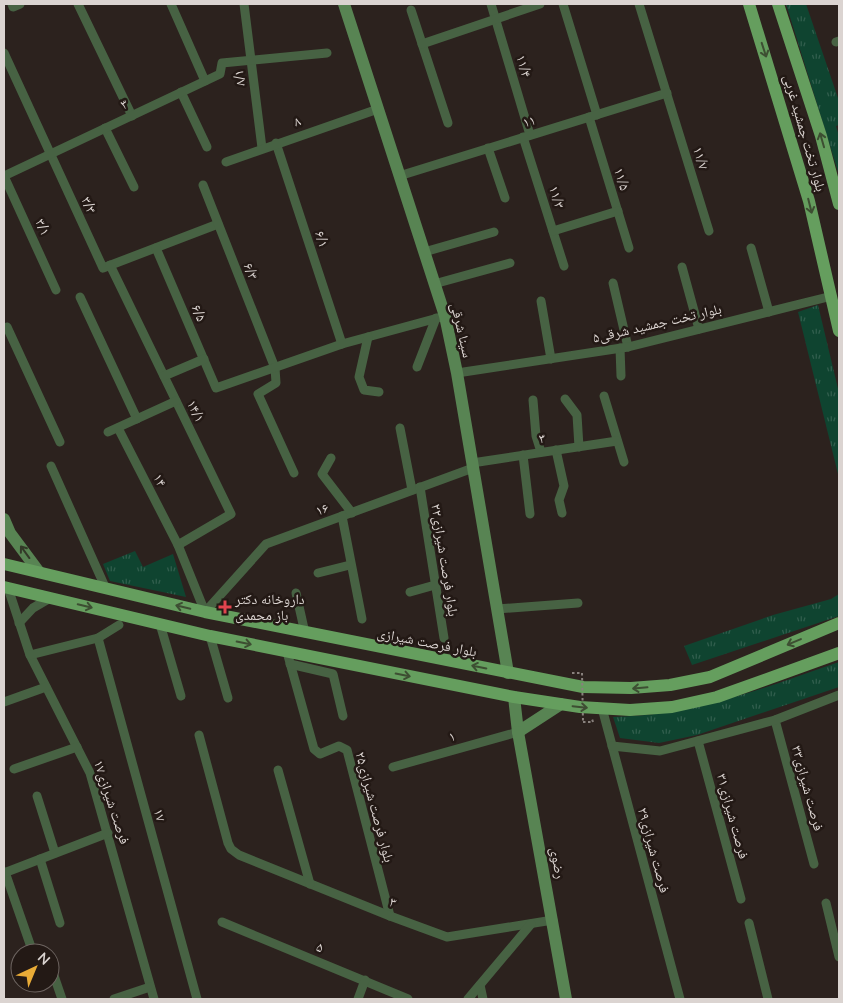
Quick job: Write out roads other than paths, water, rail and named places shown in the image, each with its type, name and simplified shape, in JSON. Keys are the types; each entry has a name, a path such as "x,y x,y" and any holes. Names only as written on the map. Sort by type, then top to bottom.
{"main road":[{"name":"بلوار تخت جمشید غربی","path":"749,4 796,155 832,296 839,331"},
{"name":"بلوار تخت جمشید غربی","path":"778,4 821,136 839,204"},
{"name":"بلوار فرصت شیرازی","path":"4,564 206,612 583,687 631,688 670,685 710,677 839,623"},
{"path":"6,588 210,636 288,658 327,660 514,697 602,708 630,710 672,707 708,699 839,653"}],"street":[{"path":"78,4 132,116"},
{"path":"171,4 205,81"},
{"name":"۸/۱","path":"244,4 262,148"},
{"name":"سینا شرقی","path":"344,4 434,284 440,317 457,373 508,673"},
{"name":"۱۱/۴","path":"491,4 527,136"},
{"path":"422,44 540,4"},
{"name":"۱۱/۵","path":"563,4 629,248"},
{"name":"۱۱/۷","path":"640,4 708,232"},
{"path":"412,10 448,124"},
{"name":"۳/۳","path":"4,53 50,154 107,267"},
{"path":"251,62 327,53"},
{"name":"۳","path":"4,176 220,74 222,63 251,62"},
{"path":"181,92 207,147"},
{"name":"۱۱","path":"399,176 667,93"},
{"name":"۸","path":"226,162 378,108"},
{"path":"105,128 134,187"},
{"name":"۱۱/۳","path":"527,136 564,266"},
{"name":"۶/۱","path":"276,143 342,344"},
{"path":"488,148 505,198"},
{"name":"۳/۱","path":"4,176 56,290"},
{"name":"۶/۳","path":"203,185 275,368"},
{"path":"553,231 618,211"},
{"path":"107,267 218,224"},
{"path":"424,252 494,232"},
{"name":"۶/۵","path":"156,248 216,388 275,368"},
{"path":"751,248 768,312"},
{"path":"434,284 510,263"},
{"name":"۱۴/۱","path":"107,267 164,376 231,514 178,545"},
{"path":"682,267 699,329"},
{"path":"613,283 624,347 621,376"},
{"name":"بلوار تخت جمشید شرقی۵","path":"457,373 624,347 832,296"},
{"path":"80,297 137,419"},
{"path":"541,301 551,358"},
{"path":"294,473 258,394 276,383 275,368 342,344 440,317"},
{"path":"417,366 440,317"},
{"path":"4,329 7,327 60,442"},
{"path":"368,337 360,377 364,390 378,392"},
{"path":"164,376 204,359"},
{"path":"604,396 624,462"},
{"path":"566,399 577,415 579,446"},
{"path":"533,400 536,436 541,452"},
{"path":"108,432 176,401"},
{"name":"۱۴","path":"118,428 178,545 206,612"},
{"name":"بلوار فرصت شیرازی۲۲","path":"400,428 416,489 444,638"},
{"name":"۳","path":"472,465 541,452 617,441"},
{"path":"556,450 564,486 559,500 562,514"},
{"path":"523,455 530,514"},
{"path":"331,458 322,474 352,513"},
{"name":"۱۶","path":"206,612 266,544 416,489 472,465"},
{"path":"51,466 106,589"},
{"path":"342,516 362,619"},
{"path":"4,519 10,533 39,572"},
{"path":"318,573 350,565"},
{"path":"410,592 435,585"},
{"name":"۱۷فرصت شیرازی","path":"6,588 30,655 90,773 154,999"},
{"path":"296,593 305,633"},
{"path":"19,623 33,608 50,598"},
{"path":"497,609 578,603"},
{"path":"160,624 180,696"},
{"path":"30,655 98,638 119,625"},
{"path":"210,636 228,698"},
{"name":"۱۷","path":"98,638 196,999"},
{"path":"288,658 333,674"},
{"name":"بلوار فرصت شیرازی۲۵","path":"288,658 314,749 320,754 339,746 347,750 390,916"},
{"path":"327,660 333,674 343,716"},
{"path":"4,702 46,687"},
{"path":"612,746 660,751 775,720 839,695"},
{"name":"رضوی","path":"514,697 518,732 566,999"},
{"path":"518,732 561,704"},
{"name":"فرصت شیرازی۲۹","path":"602,708 680,999"},
{"name":"فرصت شیرازی۳۳","path":"775,720 814,864"},
{"name":"۱","path":"394,767 518,732"},
{"name":"۳","path":"198,735 231,849 239,855 447,937 553,920"},
{"name":"فرصت شیرازی۳۱","path":"698,741 741,899"},
{"path":"14,769 77,747"},
{"path":"278,770 310,884"},
{"path":"36,796 55,853"},
{"path":"30,943 4,872 108,833"},
{"path":"40,859 60,923"},
{"path":"826,902 839,957"},
{"name":"۵","path":"222,922 408,999"},
{"path":"749,923 768,999"},
{"path":"468,999 531,924"},
{"path":"358,999 365,980"},
{"path":"480,985 483,999"},
{"path":"114,999 150,987"}],"place":[{"name":"داروخانه دکتر باز محمدی","path":"225,607"}]}
